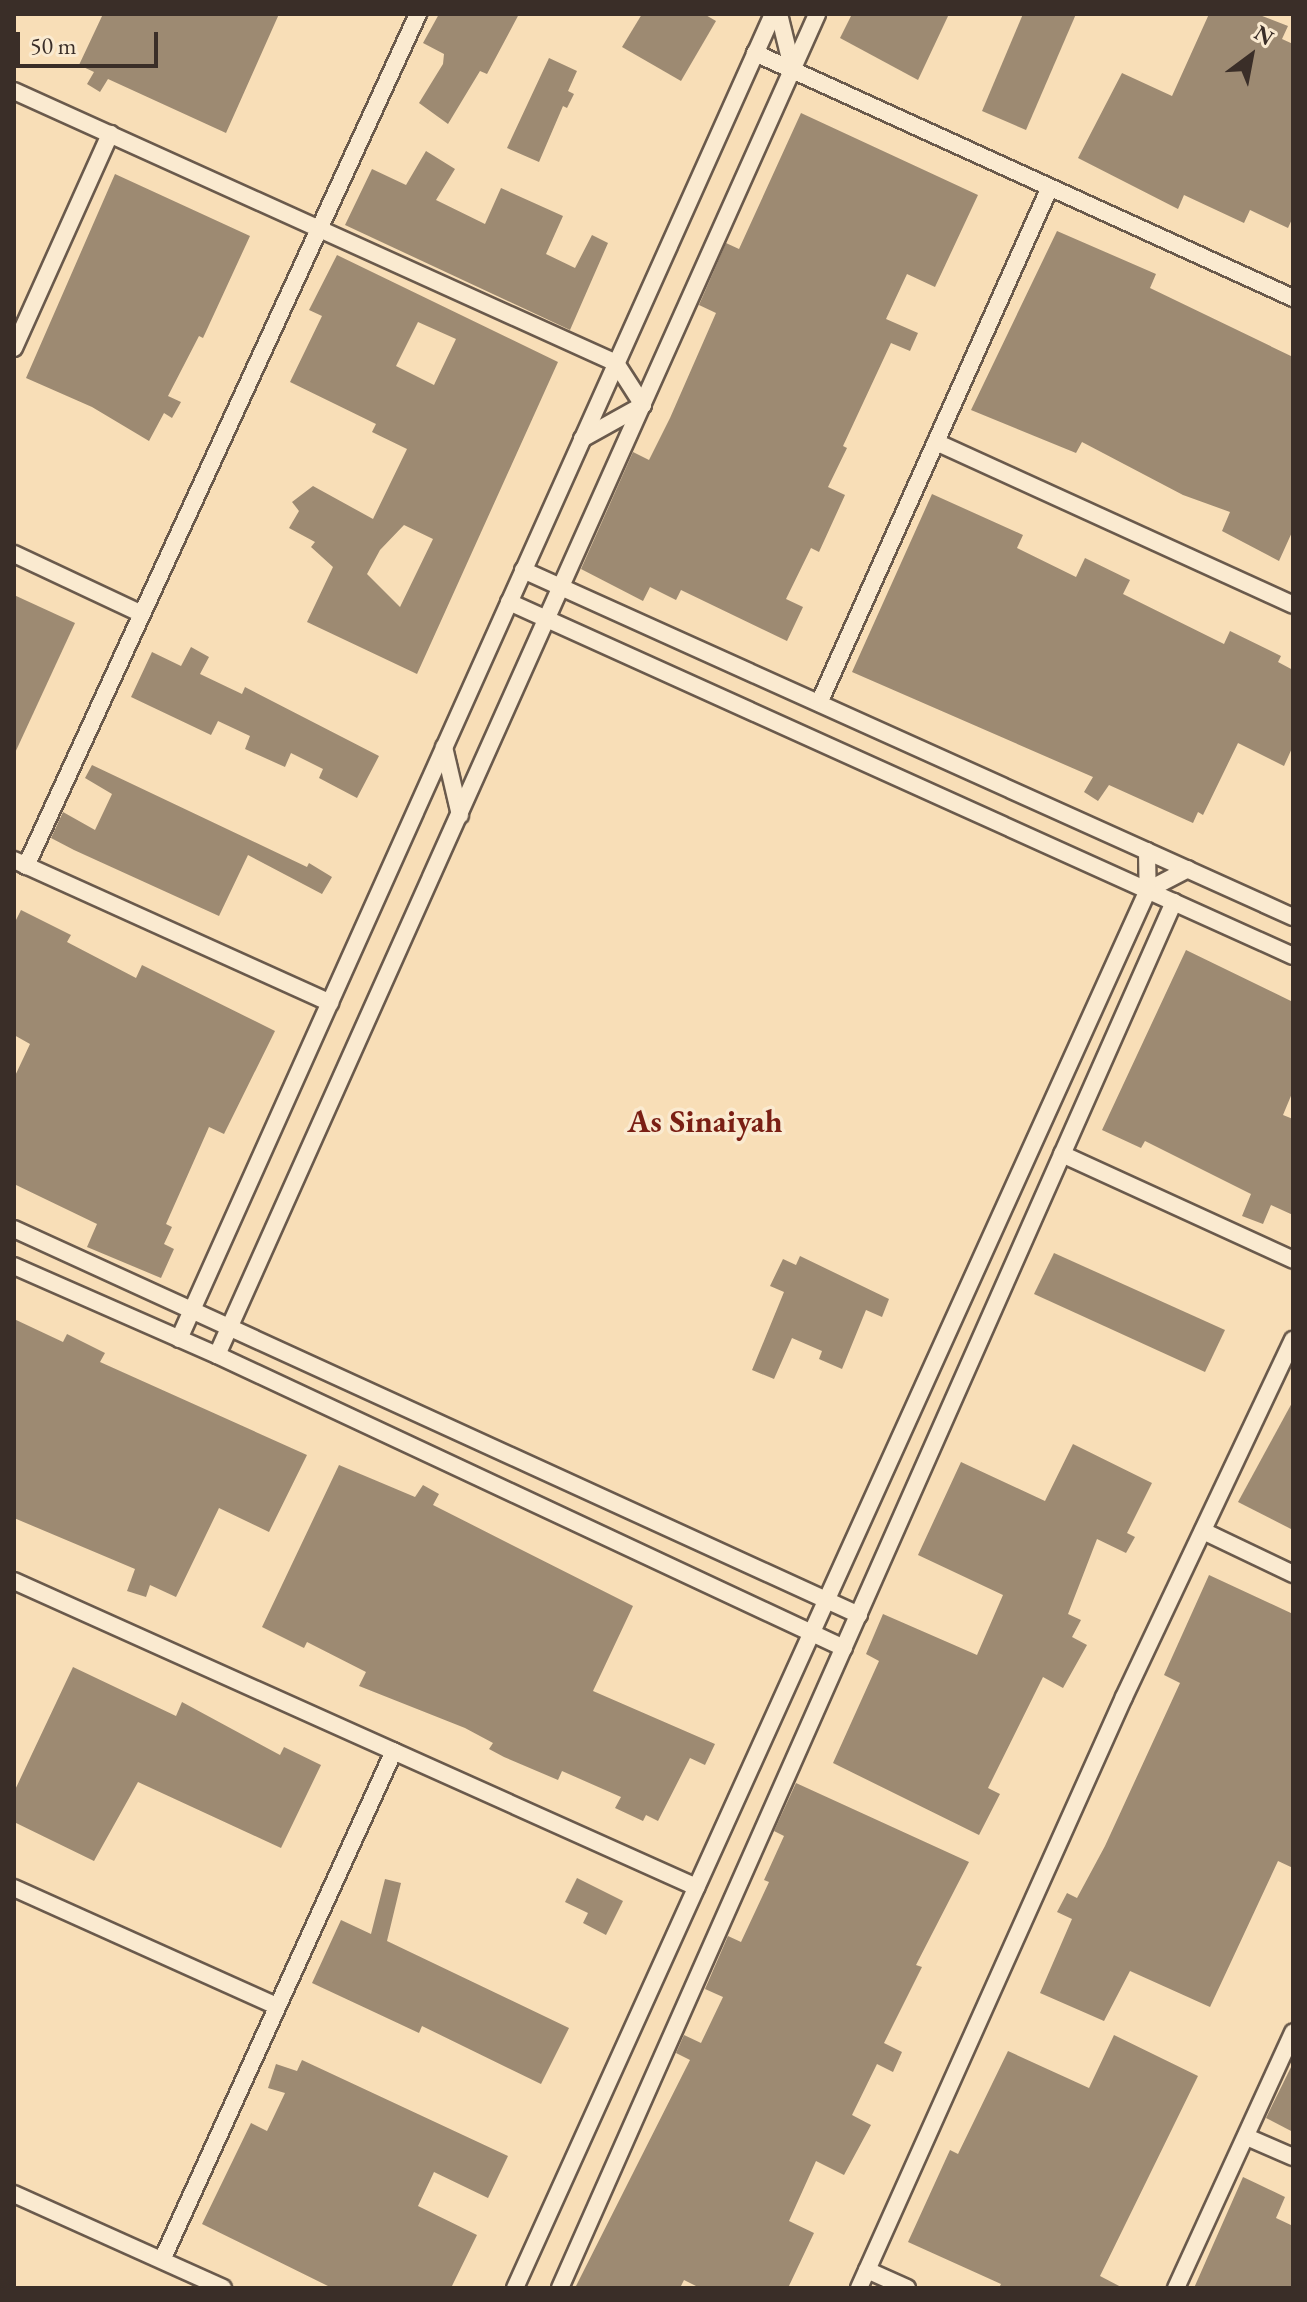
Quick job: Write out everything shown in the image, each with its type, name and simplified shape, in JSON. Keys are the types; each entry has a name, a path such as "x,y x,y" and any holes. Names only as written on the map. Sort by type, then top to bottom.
{"street":[{"path":"330,1003 20,863 142,614 418,14"},
{"path":"179,1339 755,53 776,14"},
{"path":"776,14 793,71"},
{"path":"217,1355 817,14"},
{"path":"755,53 1293,298"},
{"path":"14,91 616,363 643,405"},
{"path":"14,348 110,134"},
{"path":"819,703 1050,187"},
{"path":"582,439 643,405"},
{"path":"936,442 1293,605"},
{"path":"14,554 142,614"},
{"path":"523,570 1293,917"},
{"path":"509,602 1293,956"},
{"path":"444,747 460,815"},
{"path":"515,2288 1148,890 1147,851"},
{"path":"1148,890 1188,869"},
{"path":"560,2288 1174,902"},
{"path":"1062,1154 1293,1260"},
{"path":"14,1229 859,1615"},
{"path":"14,1266 217,1355 844,1648"},
{"path":"859,2288 1293,1340"},
{"path":"1203,1531 1293,1574"},
{"path":"14,1581 696,1887"},
{"path":"162,2260 394,1751"},
{"path":"14,1888 277,2006"},
{"path":"1176,2288 1293,2032"},
{"path":"1247,2137 1293,2157"},
{"path":"14,2194 223,2288"},
{"path":"867,2270 907,2288"}],"building":[{"path":"103,14 279,14 226,133 108,79 100,92 87,84 94,72 79,65"},
{"path":"439,14 519,14 487,74 480,71 448,124 419,103 443,64 444,54 423,43"},
{"path":"642,14 704,14 716,21 681,81 622,47"},
{"path":"852,14 949,14 918,80 840,38"},
{"path":"1023,14 1076,14 1026,130 982,111"},
{"path":"1209,14 1257,14 1288,26 1282,39 1293,44 1293,217 1288,228 1250,210 1244,223 1184,195 1178,209 1078,158 1122,73 1172,96"},
{"path":"549,58 577,71 568,91 574,94 567,108 563,106 539,162 507,148"},
{"path":"801,113 978,195 935,287 907,274 886,319 918,333 910,351 891,343 843,446 847,448 828,487 845,495 819,552 811,548 786,599 803,607 787,641 681,590 676,600 650,587 643,601 581,569 633,452 649,460 670,418 716,313 699,305 726,243 739,249"},
{"path":"426,151 455,169 436,200 485,224 501,188 563,216 546,254 575,268 592,235 608,243 570,330 345,225 372,169 406,185"},
{"path":"115,174 250,236 203,338 199,336 168,396 181,402 172,418 164,413 149,441 92,407 26,378"},
{"path":"1057,231 1156,274 1150,288 1293,357 1293,530 1279,561 1222,531 1230,512 1183,495 1082,442 1076,453 971,410"},
{"path":"337,255 558,362 417,674 307,622 333,567 311,547 315,542 289,528 299,511 292,502 313,486 373,519 407,449 372,432 376,424 290,382 322,316 309,310","holes":["418,322 456,339 434,385 396,366","404,525 433,539 400,607 367,574 380,550"]},
{"path":"932,494 1023,535 1017,548 1076,577 1085,558 1130,580 1123,594 1224,644 1230,631 1281,656 1278,662 1293,670 1293,746 1284,766 1238,743 1203,815 1198,812 1193,823 1109,785 1098,801 1084,792 1093,777 852,672"},
{"path":"14,595 75,623 14,755"},
{"path":"191,647 209,657 200,674 242,694 245,687 379,756 357,798 319,778 323,769 291,753 285,767 245,749 250,736 218,721 211,735 131,697 152,652 181,666"},
{"path":"92,765 307,867 309,863 332,877 322,894 248,855 219,916 74,850 51,838 63,812 95,830 112,794 85,778"},
{"path":"21,910 71,935 67,942 136,978 142,965 275,1031 224,1134 209,1127 166,1224 172,1227 164,1244 174,1249 161,1278 87,1247 97,1224 14,1184 14,1078 30,1044 14,1035 14,924"},
{"path":"1186,950 1293,1002 1293,1091 1283,1115 1293,1119 1293,1215 1271,1205 1263,1224 1242,1216 1251,1194 1145,1141 1141,1148 1102,1130"},
{"path":"1054,1253 1225,1330 1205,1372 1034,1294"},
{"path":"800,1256 889,1299 882,1317 866,1310 842,1369 819,1359 822,1351 792,1338 774,1379 752,1370 784,1292 770,1286 783,1259 796,1265"},
{"path":"14,1319 63,1342 67,1334 105,1353 100,1362 307,1455 269,1532 219,1508 176,1597 150,1585 146,1597 127,1591 135,1569 14,1518"},
{"path":"1293,1401 1293,1530 1238,1502"},
{"path":"1073,1444 1152,1483 1127,1533 1135,1537 1126,1553 1097,1539 1068,1614 1081,1620 1072,1637 1087,1645 1063,1688 1043,1677 988,1788 1000,1794 979,1835 833,1763 879,1661 866,1654 883,1614 977,1655 1003,1595 918,1555 961,1462 1045,1501"},
{"path":"339,1465 415,1497 423,1485 439,1494 433,1505 633,1606 593,1691 715,1744 705,1765 690,1758 658,1821 646,1815 643,1821 615,1808 621,1797 562,1771 558,1780 489,1749 493,1743 465,1728 359,1686 366,1672 307,1642 304,1648 262,1627"},
{"path":"1209,1575 1293,1614 1293,1868 1278,1861 1210,2007 1130,1971 1104,2021 1040,1993 1072,1919 1057,1912 1067,1893 1077,1898 1105,1846 1180,1683 1164,1675"},
{"path":"73,1667 176,1716 182,1702 280,1755 284,1747 321,1765 281,1848 138,1782 94,1861 14,1822 14,1792"},
{"path":"796,1783 969,1862 916,1965 922,1967 884,2043 902,2052 893,2072 877,2064 852,2115 871,2125 844,2175 816,2161 789,2221 814,2233 788,2288 700,2288 684,2280 680,2288 575,2288 690,2060 676,2053 684,2035 701,2043 723,1997 705,1989 728,1936 741,1942 769,1882 764,1880 784,1836 774,1831"},
{"path":"577,1878 623,1901 606,1935 583,1923 588,1913 565,1902"},
{"path":"385,1879 401,1883 387,1941 569,2028 541,2084 422,2026 419,2033 312,1983 341,1920 371,1934"},
{"path":"1114,2035 1198,2076 1100,2276 1123,2288 999,2288 1001,2284 908,2242 950,2150 958,2154 1008,2051 1089,2088"},
{"path":"302,2060 508,2156 488,2198 434,2172 418,2206 477,2235 451,2288 332,2288 202,2224 251,2123 267,2131 285,2093 268,2088 276,2064 297,2071"},
{"path":"1293,2063 1293,2132 1266,2118"},
{"path":"1243,2177 1285,2197 1276,2218 1293,2226 1293,2288 1194,2288"}],"district":[{"name":"As Sinaiyah","path":"705,1121"}]}
